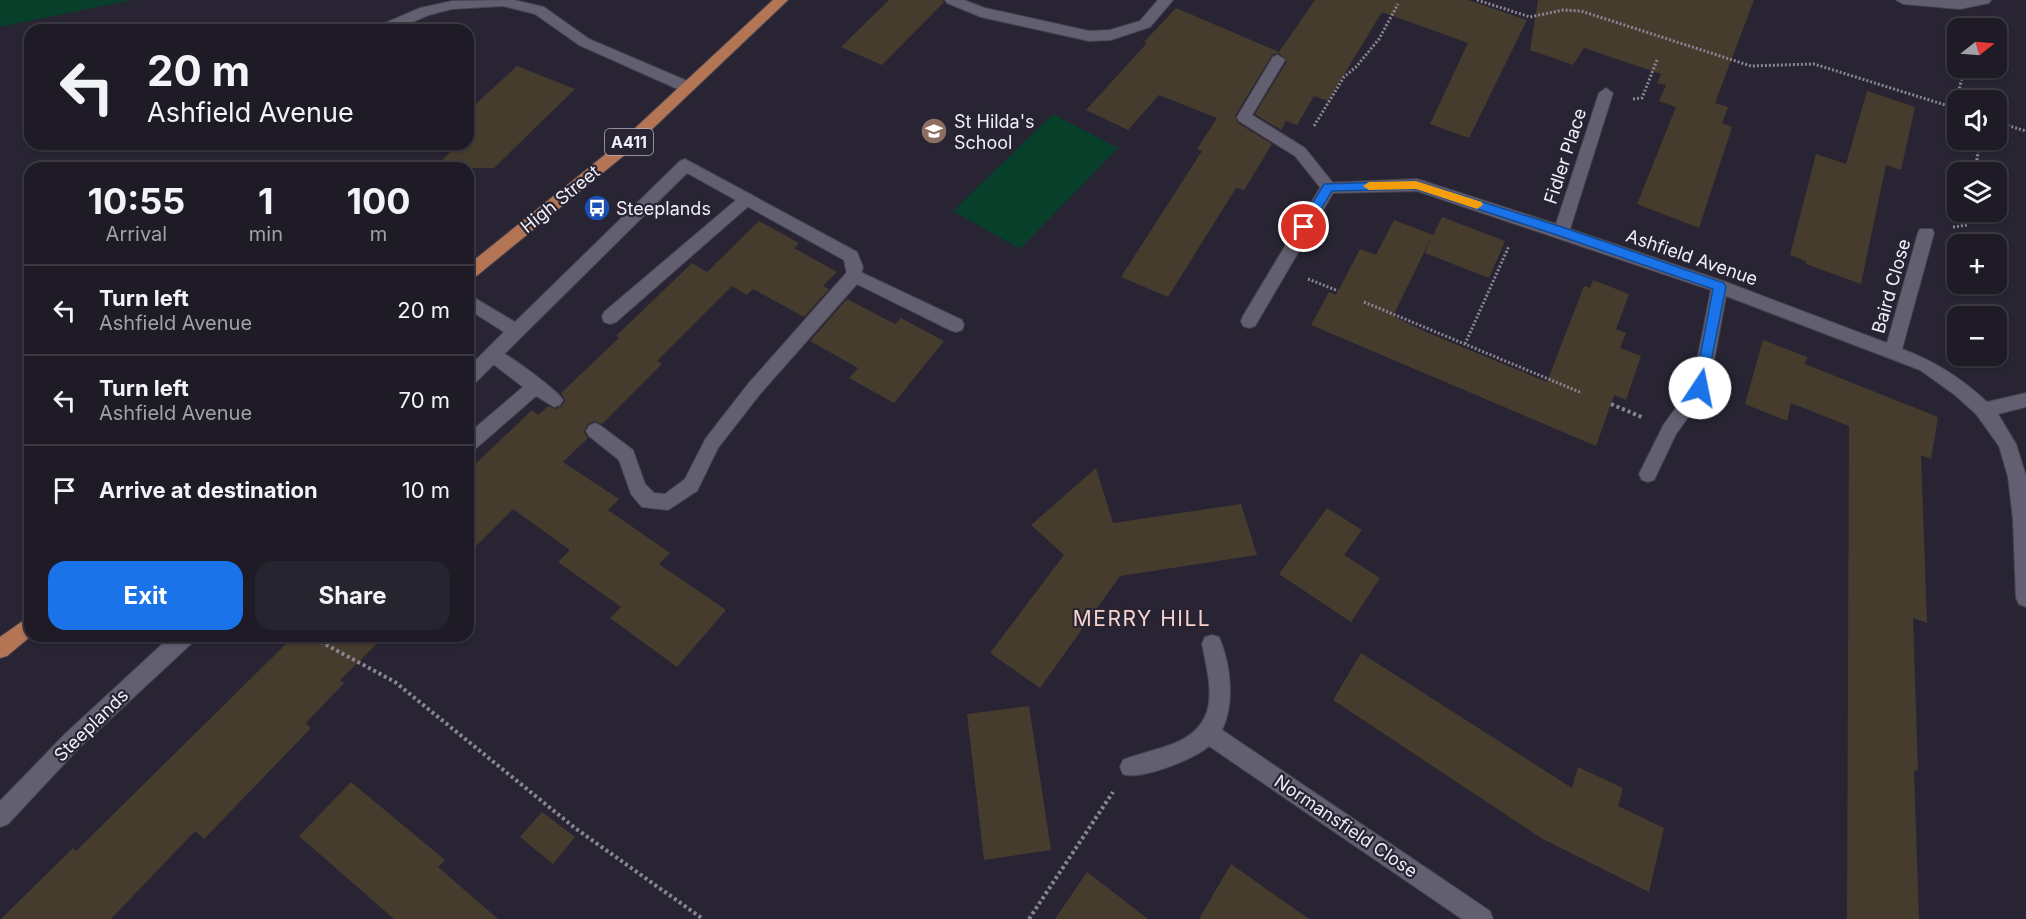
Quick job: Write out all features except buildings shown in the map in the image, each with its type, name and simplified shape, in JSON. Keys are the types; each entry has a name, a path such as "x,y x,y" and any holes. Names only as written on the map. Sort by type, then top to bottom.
{"main road":[{"name":"High Street","path":"474,268 621,149 781,0"},
{"path":"0,650 24,630"}],"street":[{"path":"952,0 981,12 1089,36 1111,35 1145,24 1166,0"},
{"path":"1903,0 1960,5 1984,0"},
{"path":"394,24 452,5 503,2 539,10 584,42 687,87"},
{"path":"1250,321 1328,187 1300,152 1244,117 1278,60"},
{"name":"Fidler Place","path":"1561,232 1606,93"},
{"path":"474,373 685,165 851,256 855,267 854,275 849,283 747,398 712,443 691,485 668,502 650,501 637,488 627,455 595,431"},
{"name":"Ashfield Avenue","path":"1328,187 1416,185 1720,287 1926,365 1952,382 1983,411 2008,444 2016,469 2026,598"},
{"path":"610,317 747,199"},
{"name":"Baird Close","path":"1893,351 1926,233"},
{"path":"854,275 956,325"},
{"path":"1648,474 1670,429 1700,388 1720,287"},
{"path":"474,305 517,332"},
{"path":"494,355 554,400"},
{"path":"474,440 536,386"},
{"path":"1983,411 2026,400"},
{"name":"Steeplands","path":"0,816 72,741 179,642"},
{"path":"1130,767 1168,757 1192,747 1209,734 1217,722 1221,700 1220,676 1212,644"},
{"name":"Normansfield Close","path":"1209,734 1482,919"}],"path":[{"path":"1477,0 1530,17 1563,10 1581,11 1751,66 1814,64 1947,105"},
{"path":"1300,152 1344,77 1356,67 1379,39 1398,4"},
{"path":"1663,46 1666,38"},
{"path":"1627,99 1642,98 1657,60"},
{"path":"2007,126 2026,132"},
{"path":"1465,344 1521,219"},
{"path":"1364,302 1582,393"},
{"path":"321,642 395,682 575,828 703,919"},
{"path":"1029,919 1130,767"}],"green space":[{"path":"0,0 132,0 0,27"},
{"path":"1053,114 1118,148 1020,249 953,211"}],"slow traffic":[{"path":"1369,186 1416,185 1477,205"}],"place":[{"name":"St Hilda's School","path":"934,131"},
{"name":"Steeplands","path":"597,208"}],"district":[{"name":"MERRY HILL","path":"1142,618"}],"route":[{"path":"1304,227 1328,187 1416,185 1720,287 1700,388"}]}
